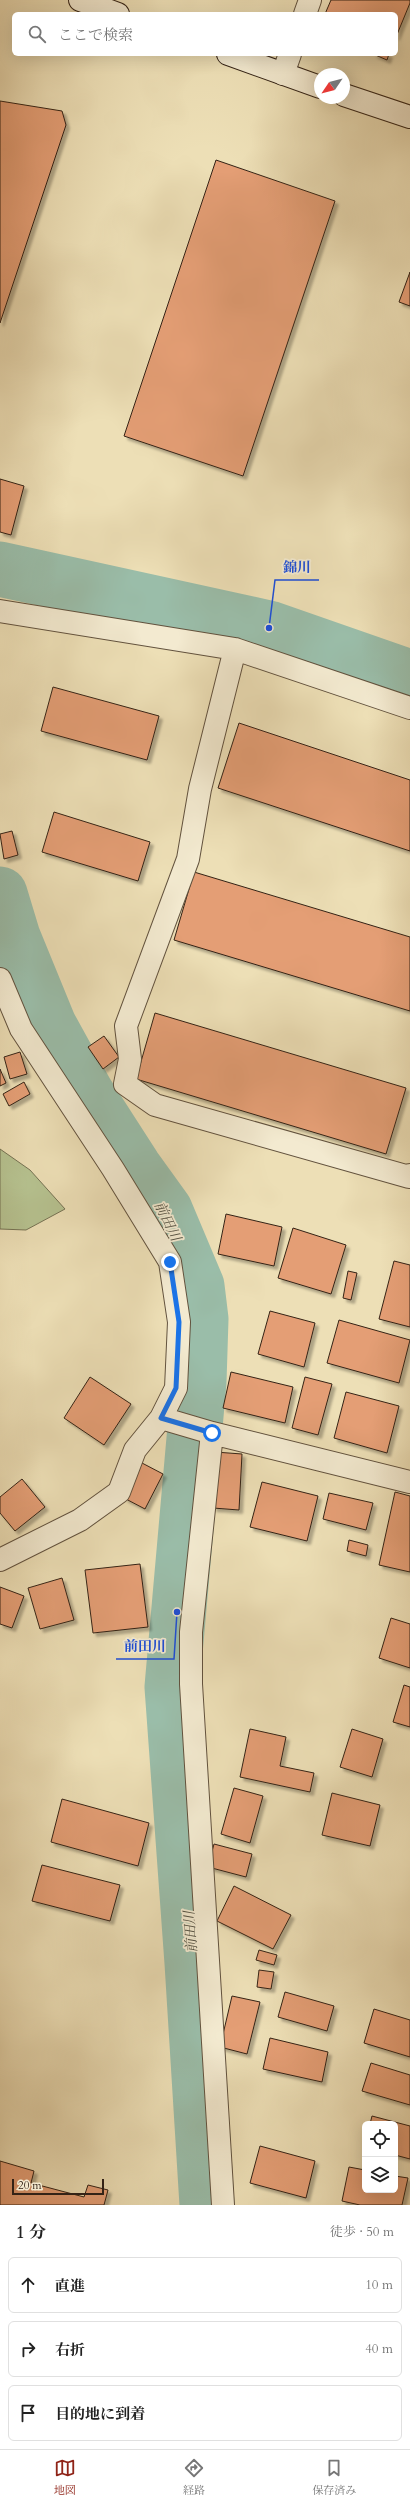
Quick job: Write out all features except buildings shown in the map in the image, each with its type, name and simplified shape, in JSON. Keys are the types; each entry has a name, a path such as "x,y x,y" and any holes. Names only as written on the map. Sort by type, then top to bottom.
{"street":[{"path":"80,0 113,12"},
{"path":"306,12 310,0"},
{"path":"240,56 286,64 314,83"},
{"path":"350,97 410,117"},
{"path":"0,611 235,649 410,708"},
{"path":"235,649 200,789 188,859 126,1026 130,1059 125,1084 155,1105 409,1177 410,1175"},
{"path":"0,979 21,1029 113,1169 170,1262 179,1322 176,1388 161,1418 136,1450 119,1492 80,1520 0,1560"},
{"path":"161,1418 212,1433 410,1482"},
{"path":"212,1433 191,1632 191,1684 222,2205"}],"green space":[{"path":"0,1149 30,1170 65,1209 26,1230 0,1229"}],"waterway":[{"path":"0,569 269,628 410,677"},
{"name":"前田川","path":"0,894 13,937 49,1025 87,1094 134,1167 165,1210 197,1286 201,1319 199,1382 172,1687 192,1963 207,2205"}],"place":[{"name":"錦川","path":"269,628"},
{"name":"前田川","path":"177,1612"}],"route":[{"path":"170,1262 179,1322 176,1388 161,1418 212,1433"}]}
